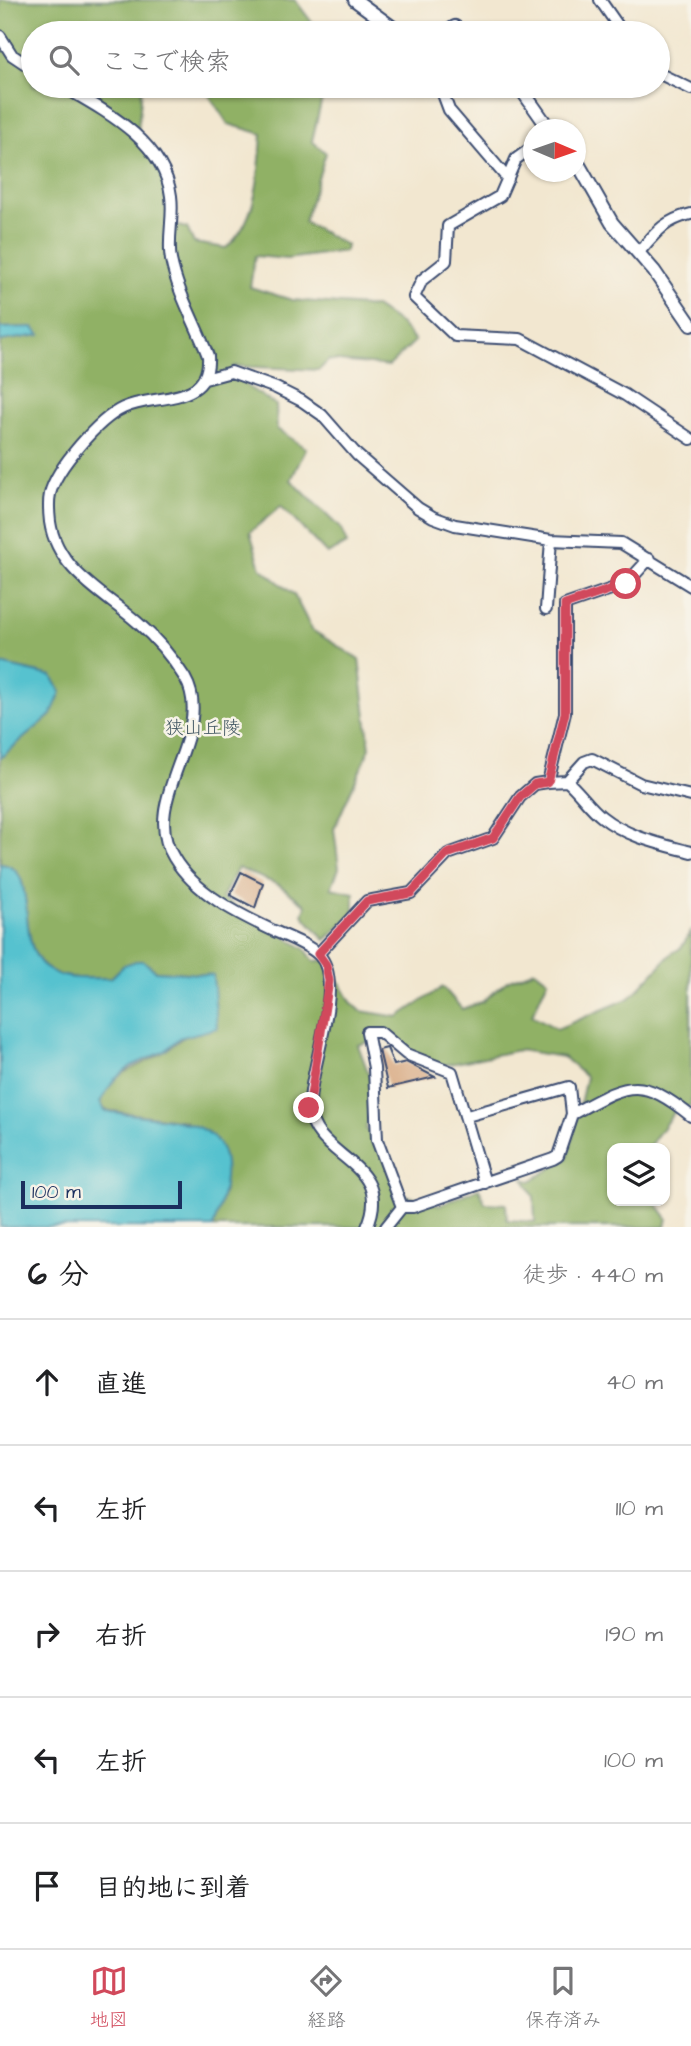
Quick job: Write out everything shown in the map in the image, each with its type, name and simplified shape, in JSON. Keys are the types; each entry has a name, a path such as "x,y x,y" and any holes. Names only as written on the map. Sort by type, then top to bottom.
{"street":[{"path":"355,0 384,21"},
{"path":"600,0 615,21"},
{"path":"0,36 12,55 21,61"},
{"path":"670,79 691,89"},
{"path":"81,98 140,136 165,172 172,205 172,261 178,286 208,356 205,379"},
{"path":"444,98 449,110 508,179"},
{"path":"527,98 542,119"},
{"path":"523,154 516,159 500,195 448,226 446,261 422,280 414,297 455,336 520,339 625,395 691,439"},
{"path":"586,178 612,223 639,252 691,324"},
{"path":"639,252 661,225 671,218 691,214"},
{"path":"367,1227 373,1202 366,1179 359,1168 317,1132 311,1121 311,1090 329,981 326,965 318,954 239,915 204,889 176,862 167,848 164,811 190,730 192,694 185,679 155,638 67,562 52,533 49,507 57,477 107,418 124,407 173,398 195,390 205,379 231,372 276,388 322,415 358,455 418,508 433,517 475,529 551,540 621,543 691,586"},
{"path":"547,610 551,540"},
{"path":"548,782 565,713 565,605 626,584 649,559"},
{"path":"318,954 367,901 411,893 447,854 493,838 520,797 535,784 567,781 584,762 592,759 642,784 691,796"},
{"path":"567,781 603,817 617,827 645,839 691,852"},
{"path":"402,1207 377,1140 374,1068 367,1032 380,1032 406,1054 452,1072 485,1182"},
{"path":"572,1114 624,1087 636,1086 662,1096 691,1116"},
{"path":"402,1207 413,1207 558,1156 572,1114 569,1087 467,1116"},
{"path":"386,1227 402,1207"}],"green space":[{"name":"狭山丘陵","path":"0,0 295,0 311,21 21,21 21,98 141,98 137,143 167,167 175,225 187,228 194,243 226,248 237,237 251,210 260,164 262,134 228,124 211,98 322,98 312,141 326,153 304,222 346,245 345,251 287,259 255,256 250,287 292,300 375,307 399,323 415,341 389,366 329,360 319,370 234,366 248,387 276,405 277,429 306,448 291,480 341,529 347,544 327,554 281,506 250,532 261,568 294,595 312,630 359,659 370,748 334,829 339,868 331,888 354,893 354,913 325,940 303,915 306,905 279,885 238,868 222,898 305,949 314,961 327,960 351,1002 361,1011 398,1017 443,987 462,1009 482,1002 507,981 535,970 548,980 532,1015 557,1029 630,998 672,953 681,948 691,932 691,1105 674,1112 652,1143 607,1143 607,1206 658,1206 667,1218 665,1227 213,1227 224,1190 185,1121 105,1110 100,1102 112,1082 192,1033 188,973 156,971 149,965 119,970 111,978 77,978 57,974 42,964 33,949 21,880 14,869 0,864 0,758 51,715 52,676 0,664 0,341 39,335 33,327 0,328","holes":["389,1036 431,1068 519,1050 563,1057 586,1077 568,1158 531,1181 524,1179 534,1197 535,1222 507,1220 506,1204 485,1203 479,1188 440,1205 404,1195 391,1158 366,1129 374,1088 358,1045"]}],"water":[{"path":"33,327 40,335 0,341 0,328"},
{"path":"0,664 52,676 61,692 51,715 0,758"},
{"path":"0,864 14,869 21,880 33,949 42,964 57,974 77,978 111,978 124,965 143,961 156,971 213,975 217,1028 179,1038 165,1051 131,1066 114,1080 100,1102 105,1111 187,1123 206,1131 219,1144 225,1163 223,1190 213,1227 0,1227"}],"building":[{"path":"241,872 263,883 255,908 230,895"},
{"path":"387,1048 394,1065 406,1062 435,1077 388,1088 379,1050"}],"route":[{"path":"309,1108 329,981 326,965 318,954 367,901 408,895 420,886 447,854 493,838 520,797 535,784 548,782 565,713 565,605 626,584"}]}
